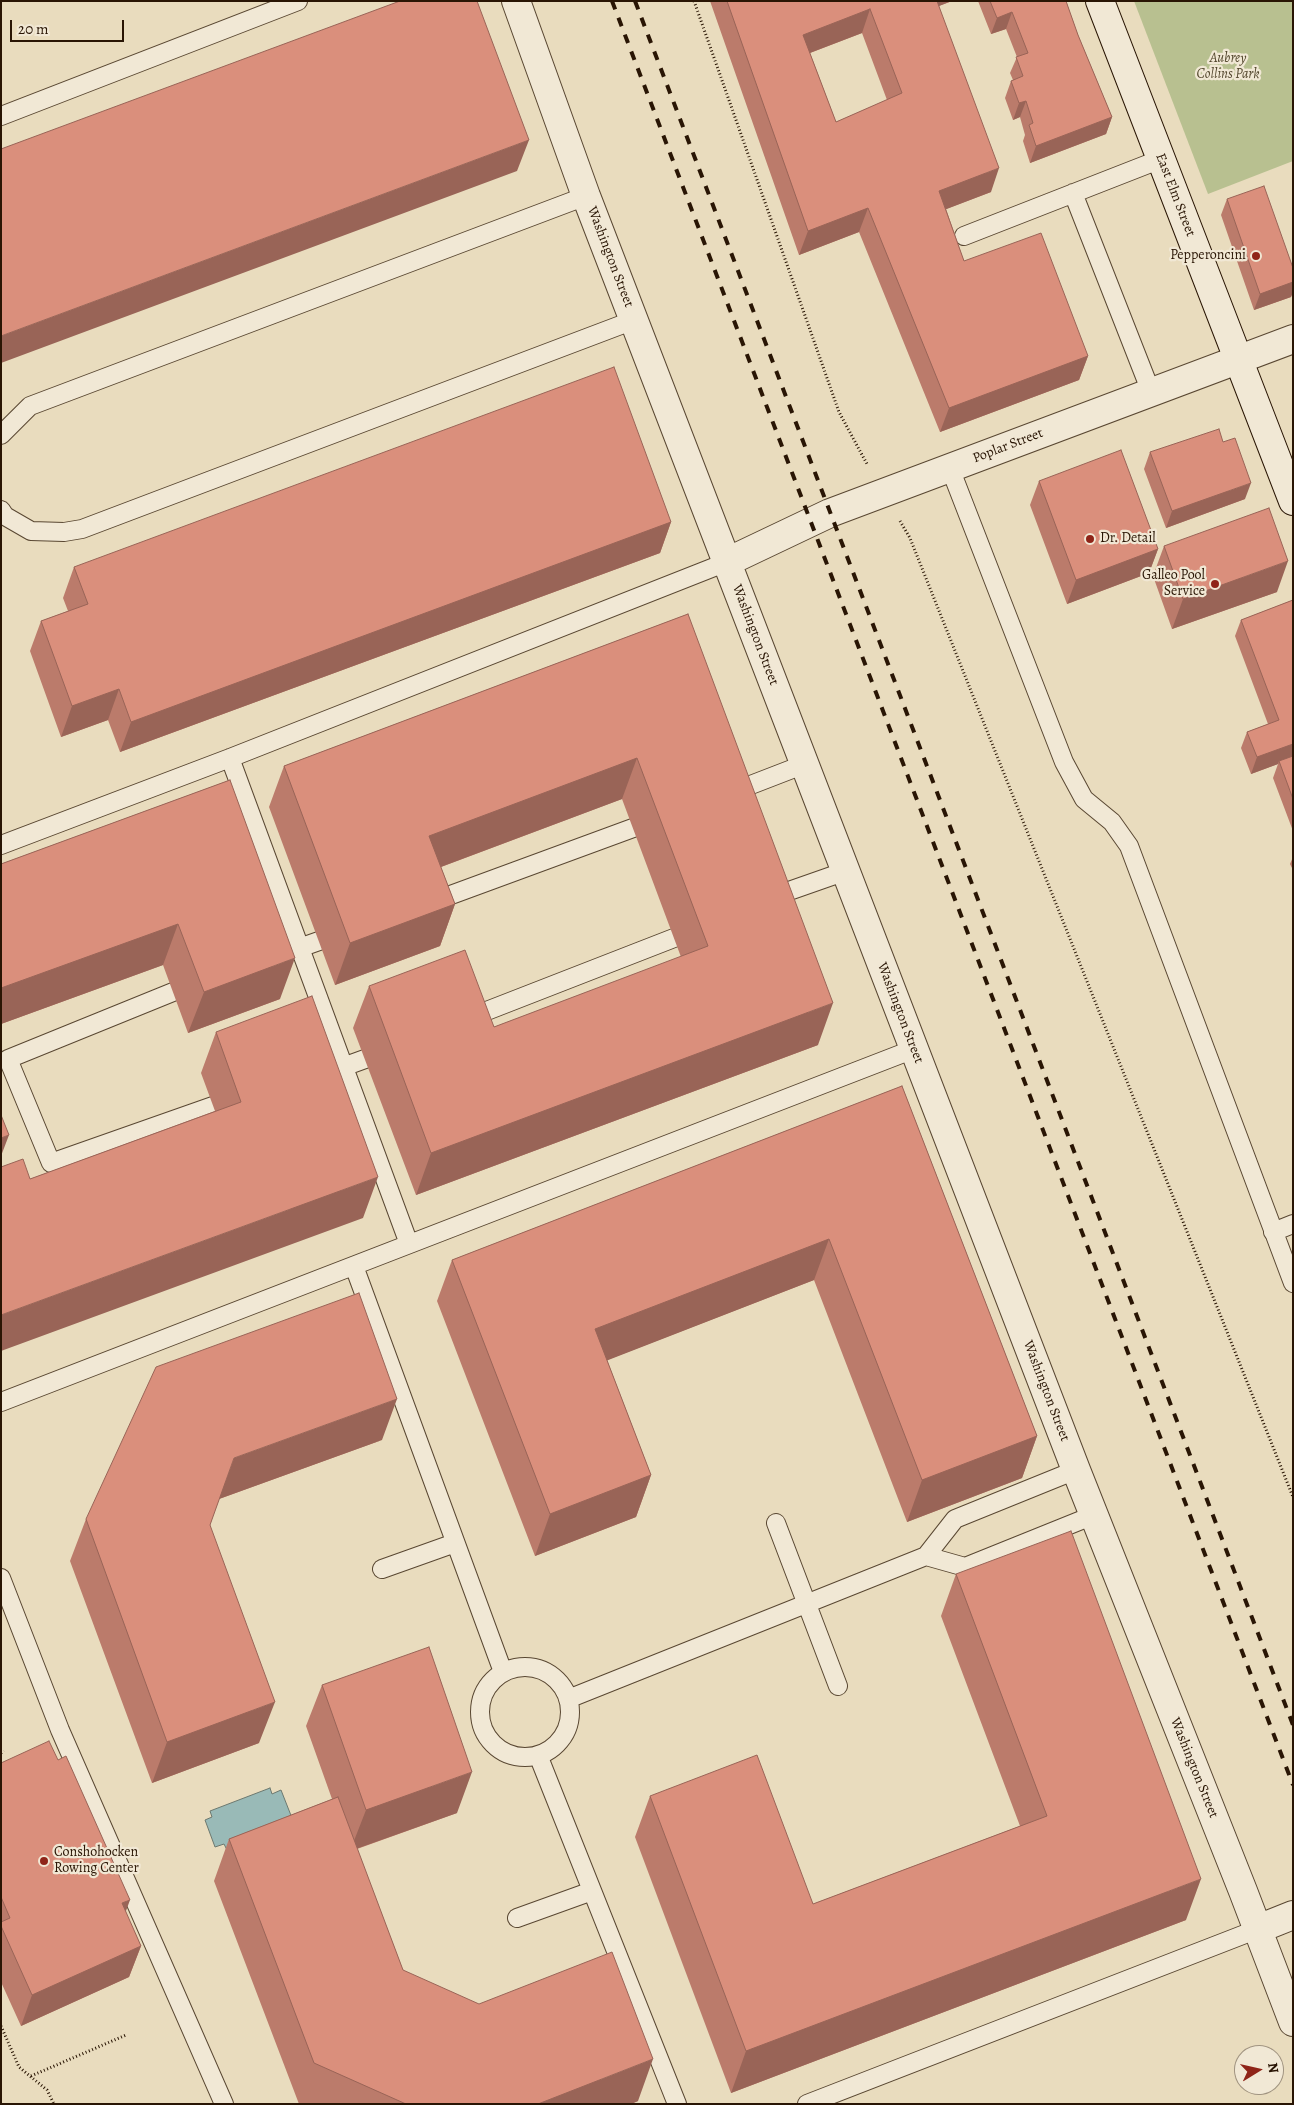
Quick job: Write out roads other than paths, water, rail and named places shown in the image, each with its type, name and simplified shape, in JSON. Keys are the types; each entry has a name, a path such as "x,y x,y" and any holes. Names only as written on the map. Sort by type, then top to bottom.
{"street":[{"name":"Washington Street","path":"516,1 586,196 804,764 1076,1470 1293,2022"},
{"name":"East Elm Street","path":"1100,1 1293,501"},
{"name":"Poplar Street","path":"727,562 809,522 1293,339"},
{"path":"1258,1929 1293,1915"}],"lane":[{"path":"1,116 298,1"},
{"path":"964,236 1161,159"},
{"path":"1073,193 1151,392"},
{"path":"1,434 30,406 586,196"},
{"path":"1,510 5,516 31,531 64,532 82,529 634,320"},
{"path":"950,468 1064,762 1084,799 1112,822 1129,846 1293,1283"},
{"path":"1,845 230,758 727,562"},
{"path":"230,758 409,1244"},
{"path":"725,795 804,764"},
{"path":"424,904 633,828"},
{"path":"764,900 846,871"},
{"path":"461,1021 674,938"},
{"path":"274,956 319,941"},
{"path":"173,992 8,1059 51,1163 213,1106"},
{"path":"1,1402 914,1049"},
{"path":"319,1074 365,1060"},
{"path":"1273,1232 1293,1224"},
{"path":"354,1266 503,1672"},
{"path":"568,1699 926,1556 955,1518 1076,1470"},
{"path":"926,1556 965,1568 1094,1515"},
{"path":"776,1523 838,1686"},
{"path":"382,1569 456,1543"},
{"path":"1,1578 60,1730 224,2104"},
{"path":"523,1667 542,1670 553,1677 562,1687 568,1699 570,1713 568,1727 551,1749 538,1755 524,1757 509,1755 496,1747 486,1736 481,1723 480,1708 484,1693 491,1681 503,1672 523,1667"},
{"path":"538,1755 677,2104"},
{"path":"517,1918 592,1891"},
{"path":"807,2104 1258,1929"}],"water":[{"path":"270,1788 272,1794 281,1790 292,1818 227,1850 224,1844 215,1847 205,1820 212,1817 210,1811"}],"railway":[{"path":"612,1 1293,1785"},
{"path":"635,1 1293,1725"}],"place":[{"name":"Pepperoncini","path":"1256,256"},
{"name":"Dr. Detail","path":"1090,539"},
{"name":"Galleo Pool Service","path":"1215,584"},
{"name":"Conshohocken Rowing Center","path":"44,1861"}],"park label":[{"name":"Aubrey Collins Park","path":"1228,68"}]}
